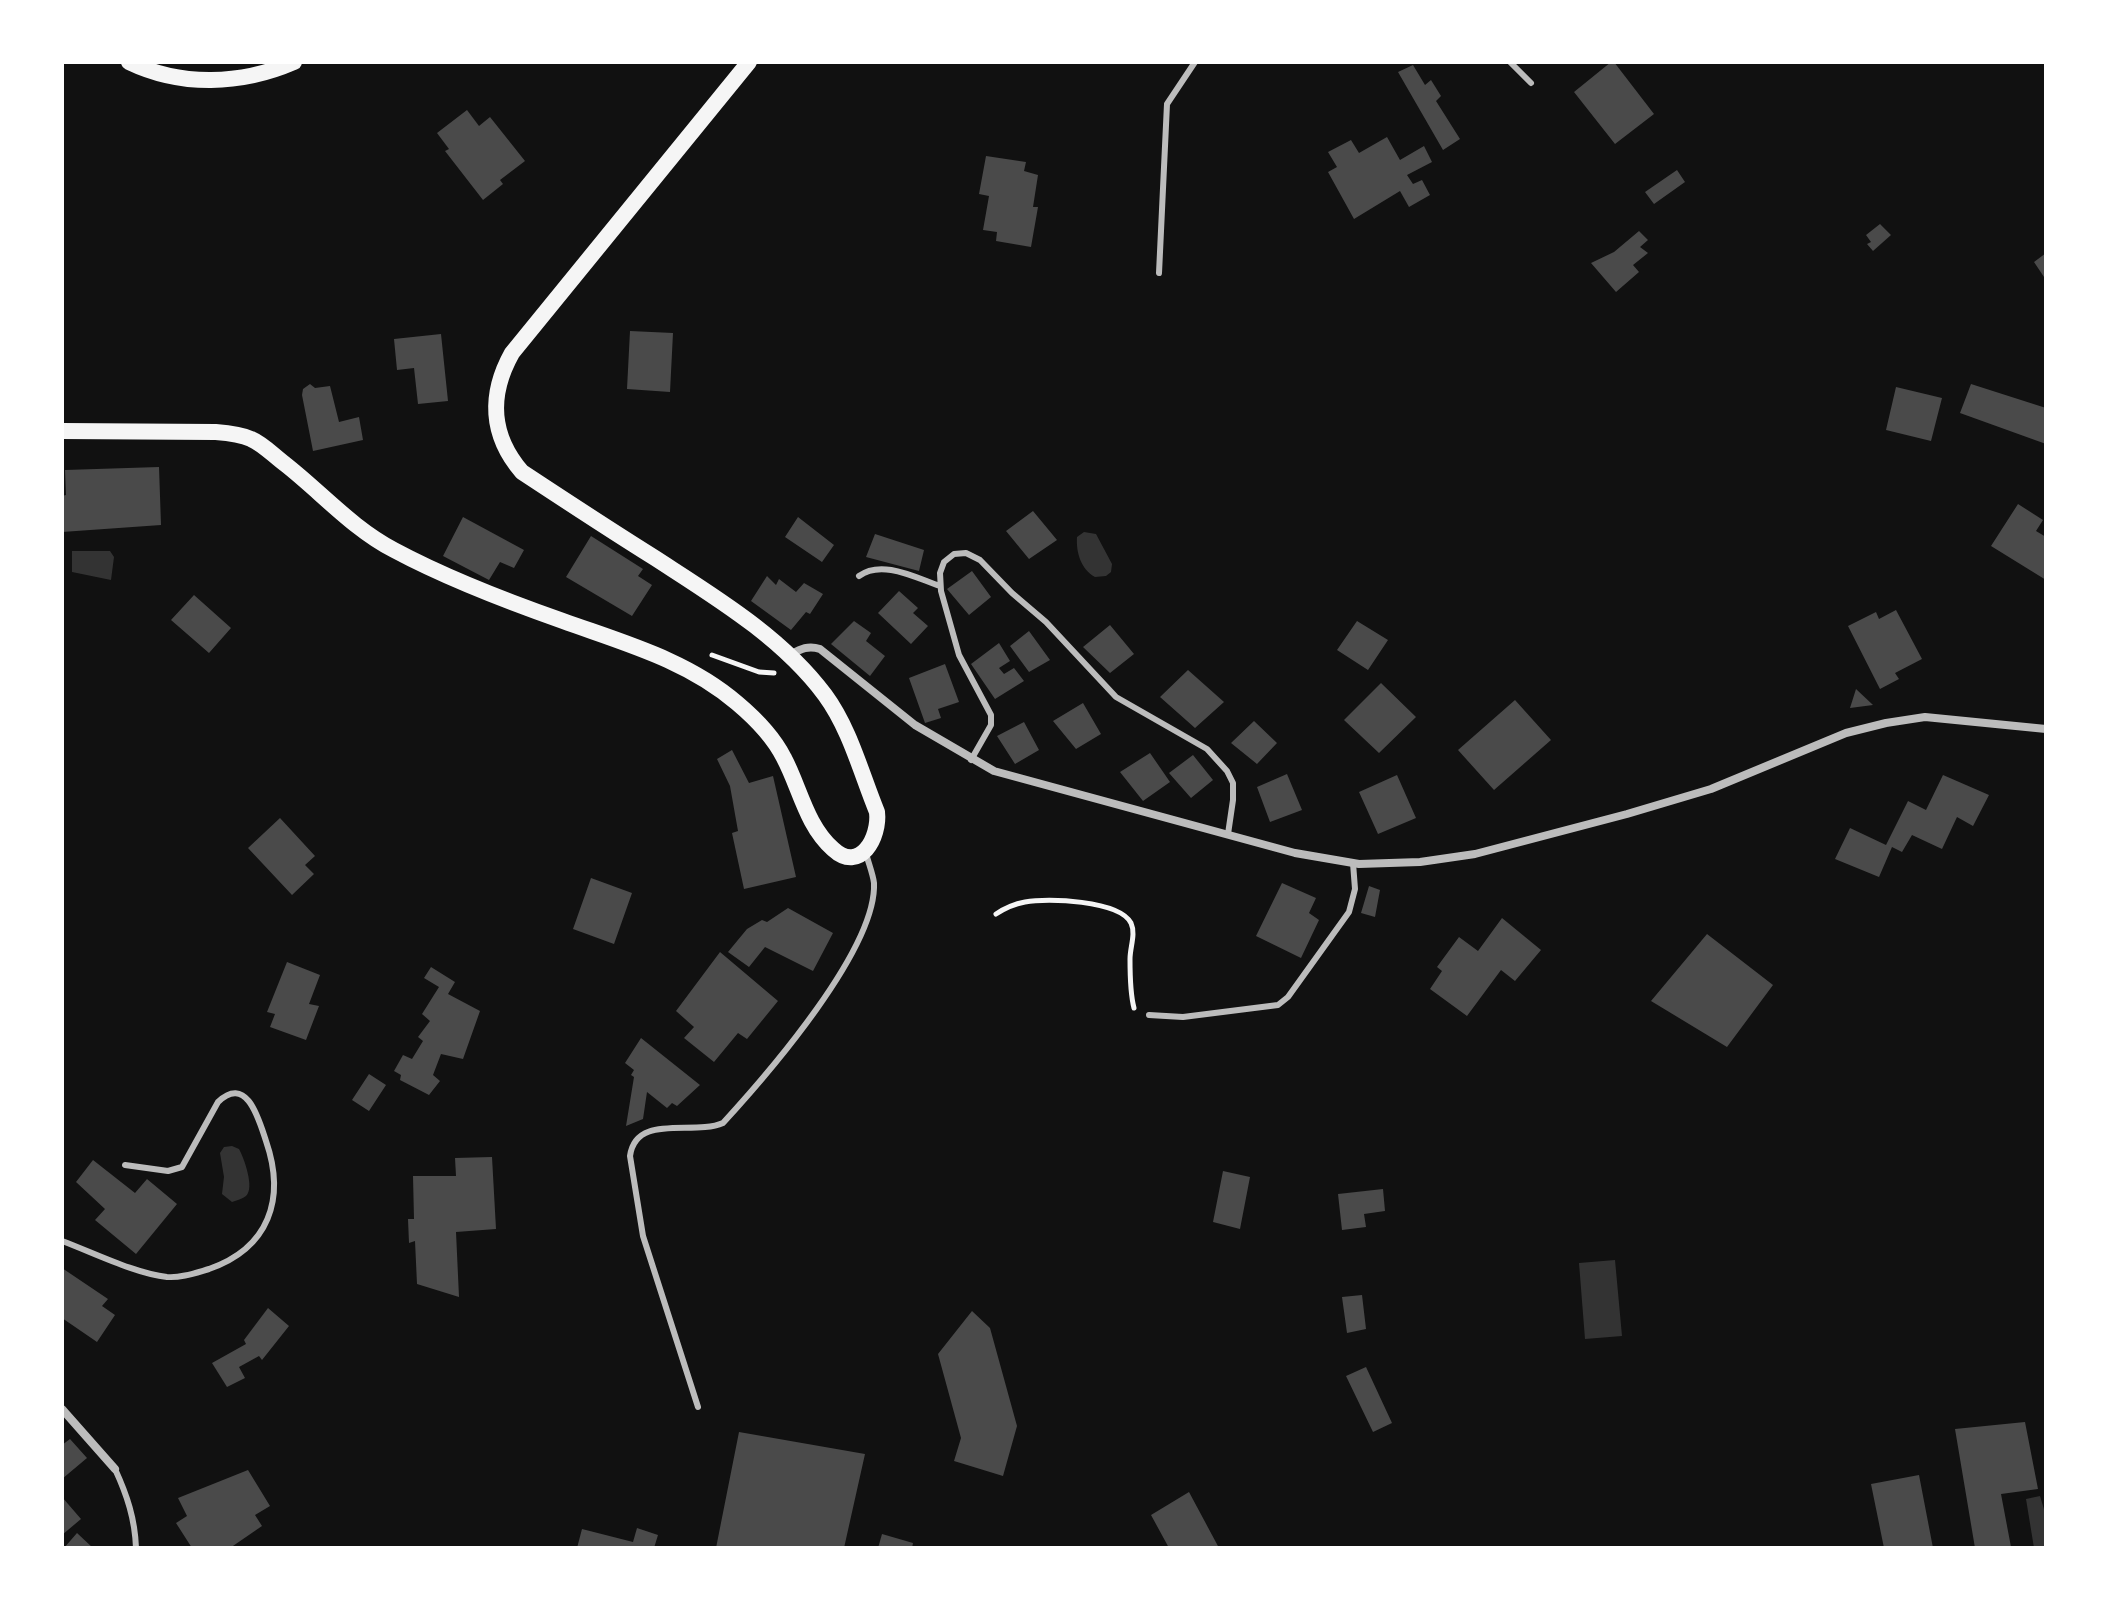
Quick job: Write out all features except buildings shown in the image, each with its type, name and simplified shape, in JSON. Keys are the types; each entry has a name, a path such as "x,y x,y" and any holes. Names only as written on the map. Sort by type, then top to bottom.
{"main road":[{"path":"129,62 164,76 188,80 242,78 294,62"},
{"path":"62,431 215,432 252,439 312,486 349,522 394,550 491,595 639,647 701,676 768,732 784,757 815,827 835,851 848,856 865,851 874,840 877,812 831,706 790,655 713,596 522,472 509,458 496,419 495,395 500,373 512,353 749,62"}],"street":[{"path":"790,655 812,646 820,649 915,725 971,760 1008,776 1295,853 1353,863 1420,862 1475,854 1521,842 1711,789 1846,733 1886,723 1925,717 2046,729"},
{"path":"62,1409 115,1469"}],"lane":[{"path":"1159,273 1167,104 1195,62"},
{"path":"1510,62 1531,83"},
{"path":"971,760 991,725 991,715 959,655 940,586 944,562 954,554 966,553 980,560 1046,622 1116,697 1207,749 1227,771 1233,783 1228,834"},
{"path":"859,576 872,569 887,569 940,586"},
{"path":"698,1407 643,1236 631,1147 639,1136 658,1129 706,1129 723,1123 828,995 861,933 869,911 874,883 865,851"},
{"path":"1149,1015 1183,1017 1278,1005 1288,997 1349,912 1355,889 1353,863"},
{"path":"62,1241 151,1274 181,1277 214,1267 245,1251 262,1228 274,1199 275,1172 270,1154 252,1106 247,1097 239,1094 224,1097 218,1102 182,1167 168,1171 125,1165"},
{"path":"115,1469 127,1494 135,1527 136,1548"}],"path":[{"path":"996,914 1024,902 1056,900 1119,912 1131,923 1133,931 1130,957 1134,1009 1141,1015 1149,1015"}],"shaded area":[{"path":"1084,532 1096,534 1112,564 1111,572 1106,576 1095,577 1083,565 1077,549 1077,537"},
{"path":"72,551 110,551 114,557 111,580 72,572"},
{"path":"232,1146 241,1153 249,1187 246,1196 232,1202 222,1194 224,1177 220,1153 224,1147"},
{"path":"1615,1260 1622,1336 1585,1339 1579,1263"},
{"path":"2040,1496 2046,1516 2046,1548 2034,1548 2026,1499"}]}
